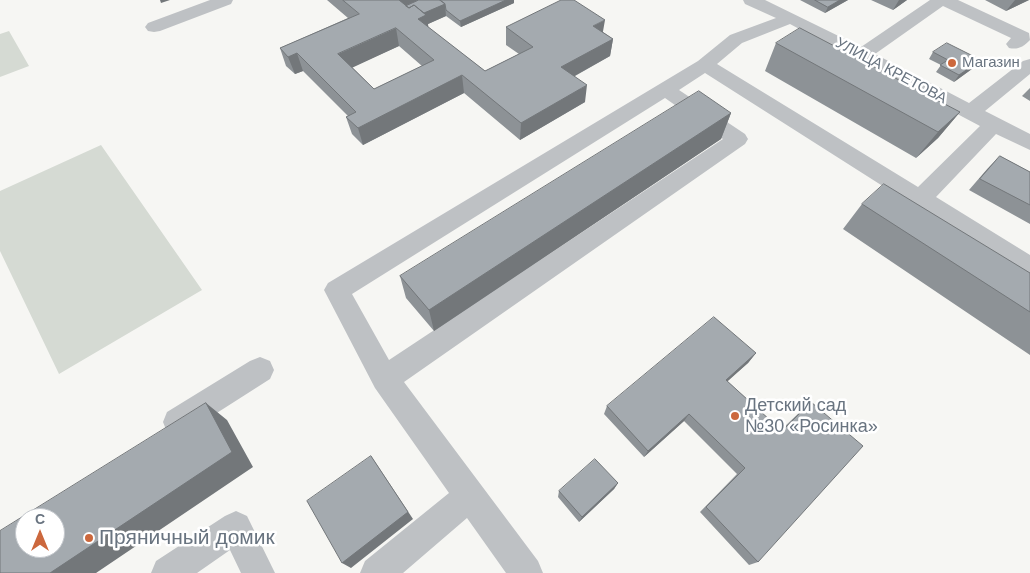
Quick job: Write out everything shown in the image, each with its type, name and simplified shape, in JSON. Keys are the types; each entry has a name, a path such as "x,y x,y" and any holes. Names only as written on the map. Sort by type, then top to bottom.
{"street":[{"path":"154,26 222,0"},
{"name":"УЛИЦА КРЕТОВА","path":"752,0 791,18 1030,143"},
{"path":"862,56 942,0 1023,37 1015,44"},
{"path":"526,573 385,379 336,290 666,90 705,65 736,39 791,18"},
{"path":"705,65 1030,267"},
{"path":"970,112 1030,65"},
{"path":"385,379 738,139 666,90"},
{"path":"920,199 994,124"},
{"path":"151,438 260,370"},
{"path":"377,573 470,496"},
{"path":"168,573 236,527 258,573"}],"shaded area":[{"path":"9,31 29,66 0,77 0,34"},
{"path":"101,145 202,290 59,374 0,251 0,191"}],"building":[{"path":"343,0 399,0 409,8 414,5 426,15 418,19 485,71 533,47 506,27 561,0 574,0 605,20 593,26 613,39 561,67 587,85 521,123 462,75 358,128 346,117 356,112 297,53 288,57 280,48 359,14","holes":["396,28 434,60 374,89 338,54"]},
{"path":"419,0 440,0 445,4 424,13 414,5 409,8 406,6"},
{"path":"440,0 506,0 460,21 446,10 445,4"},
{"path":"815,0 840,0 828,7"},
{"path":"800,28 960,112 938,132 776,43"},
{"path":"947,43 981,60 959,75 940,65 948,60 933,52"},
{"path":"699,91 731,113 429,310 400,276"},
{"path":"1000,156 1030,172 1030,205 980,179"},
{"path":"884,184 1030,273 1030,312 862,204"},
{"path":"714,317 756,353 726,380 782,431 811,402 863,446 758,562 706,507 745,468 689,414 648,451 607,406"},
{"path":"206,403 232,452 50,573 0,573 0,531 15,522 15,558 65,558 65,508 37,508"},
{"path":"371,456 408,512 342,563 307,501"},
{"path":"595,459 618,483 582,517 559,491"}],"place":[{"name":"Магазин","path":"952,63"},
{"name":"Детский сад №30 «Росинка»","path":"735,416"},
{"name":"Пряничный домик","path":"89,538"}]}
